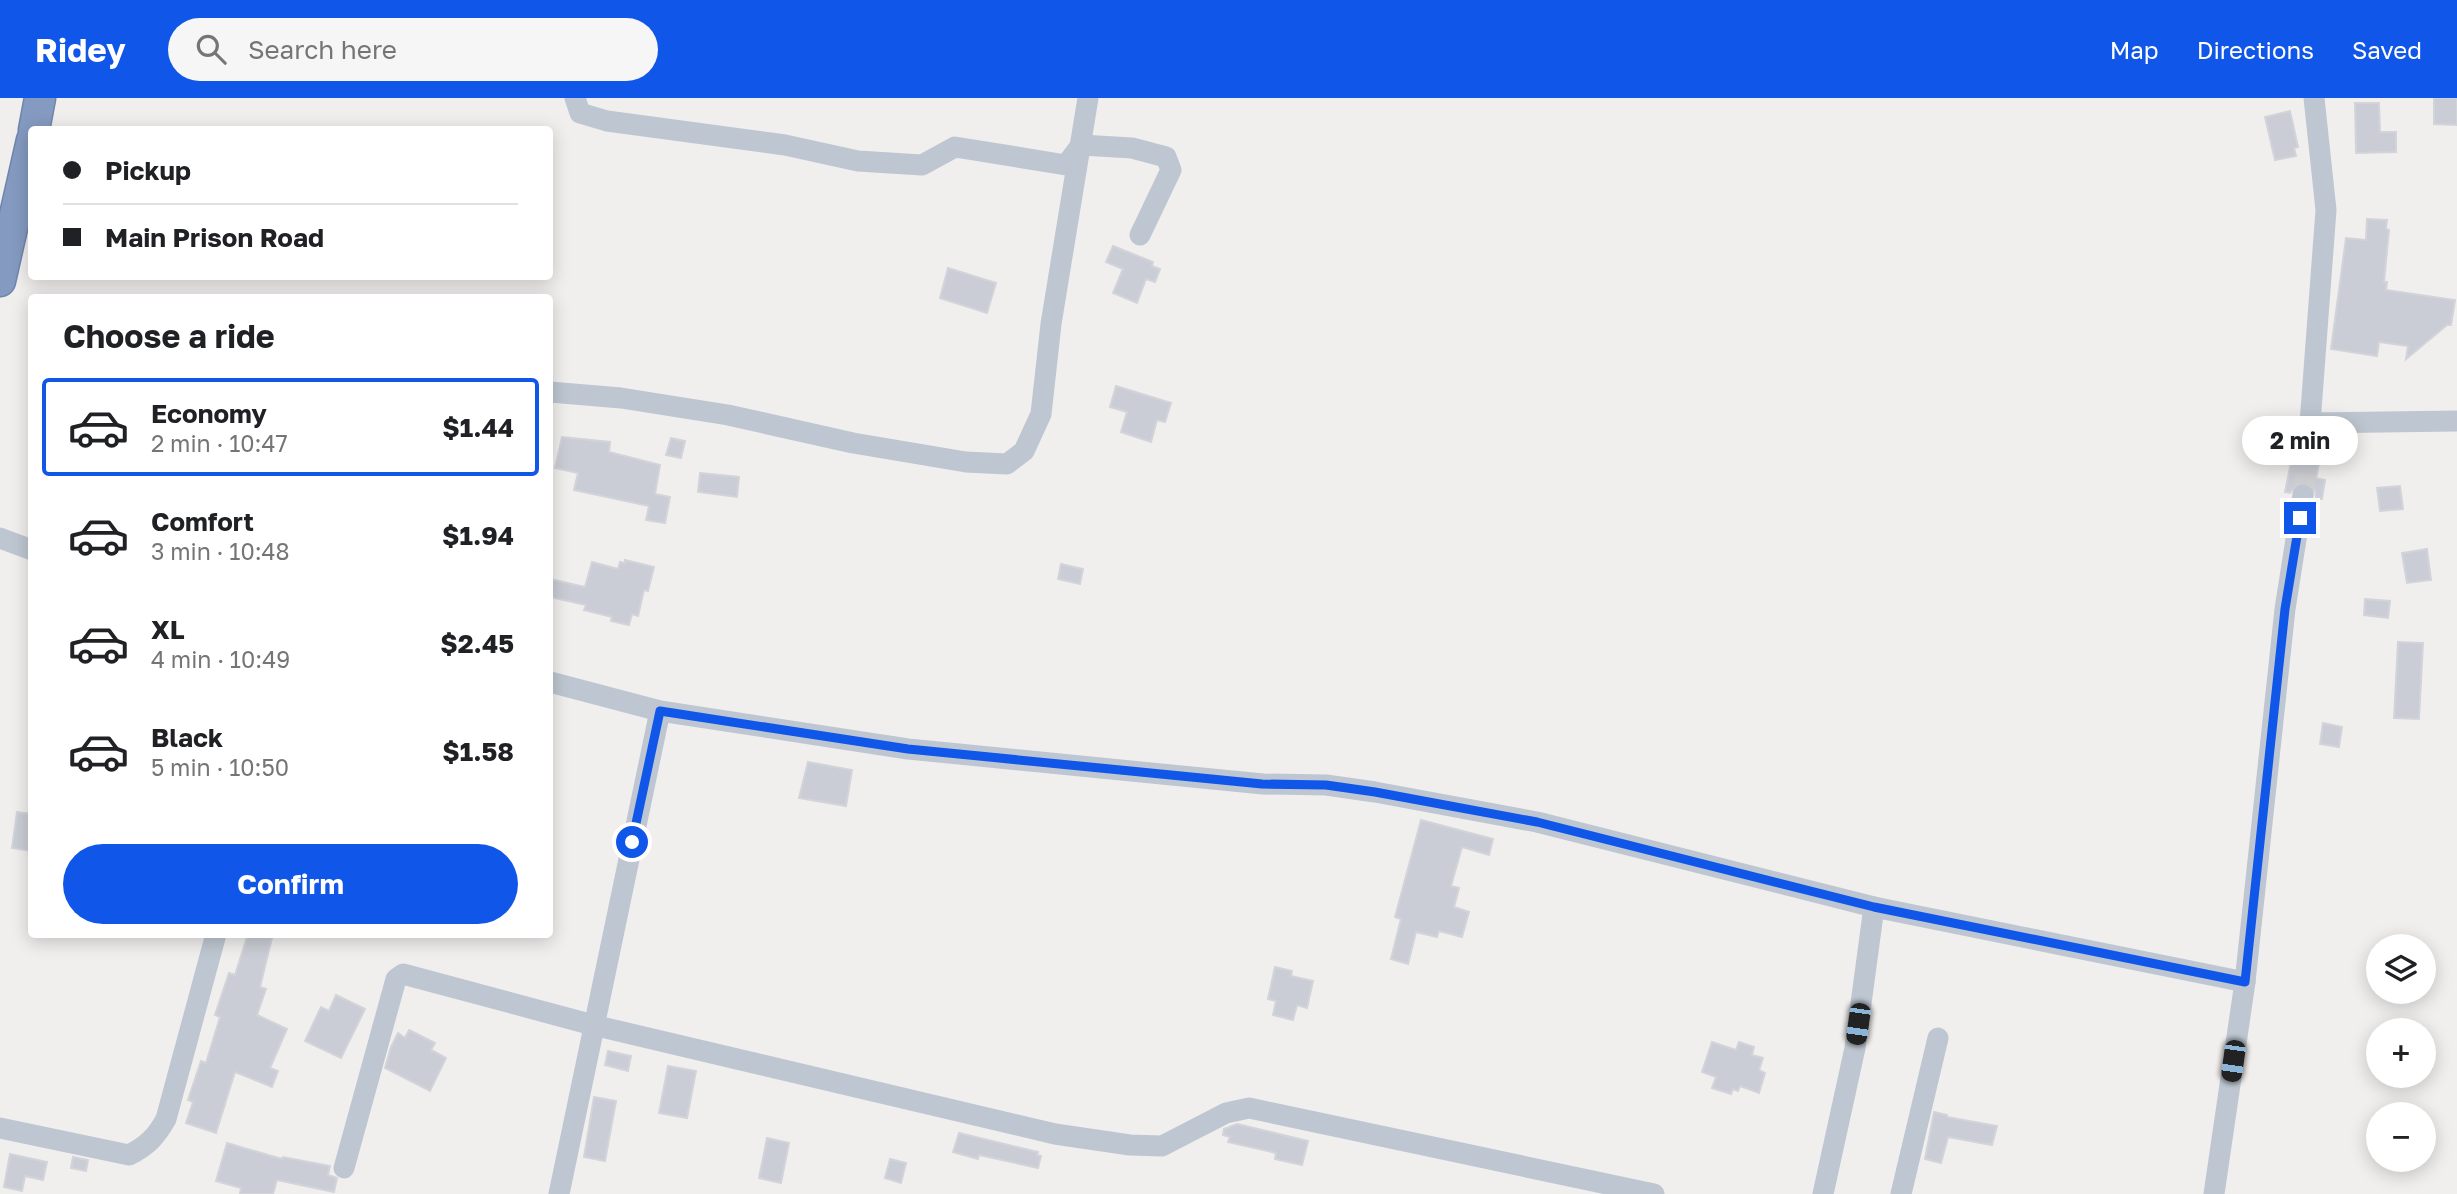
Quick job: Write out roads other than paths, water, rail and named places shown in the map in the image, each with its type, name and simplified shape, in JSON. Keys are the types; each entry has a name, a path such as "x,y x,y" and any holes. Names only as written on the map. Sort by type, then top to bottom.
{"highway":[{"path":"35,126 40,98"},
{"path":"0,281 28,158"}],"street":[{"path":"575,98 580,113 607,121 785,145 858,161 922,165 955,147 1066,164 1081,145"},
{"path":"553,392 621,398 728,415 903,452 966,462 1007,464 1024,451 1041,414 1051,324 1088,98"},
{"path":"2308,450 2326,210 2314,98"},
{"path":"1081,145 1132,148 1166,157 1171,170 1140,235"},
{"path":"2312,423 2457,421"},
{"path":"2214,1194 2245,982 2285,609 2303,495"},
{"path":"0,538 28,548"},
{"path":"553,683 660,711 908,749 1262,784 1326,785 1375,792 1537,822 1874,907 2245,982"},
{"path":"559,1194 660,711"},
{"path":"1822,1194 1855,1048 1874,907"},
{"path":"0,1128 129,1155 146,1146 166,1119 215,938"},
{"path":"344,1168 399,976 403,974 593,1025 1055,1134 1130,1145 1162,1146 1226,1113 1249,1108 1654,1194"},
{"path":"1901,1194 1938,1038"}],"tunnel":[{"path":"2303,495 2308,450"}]}
